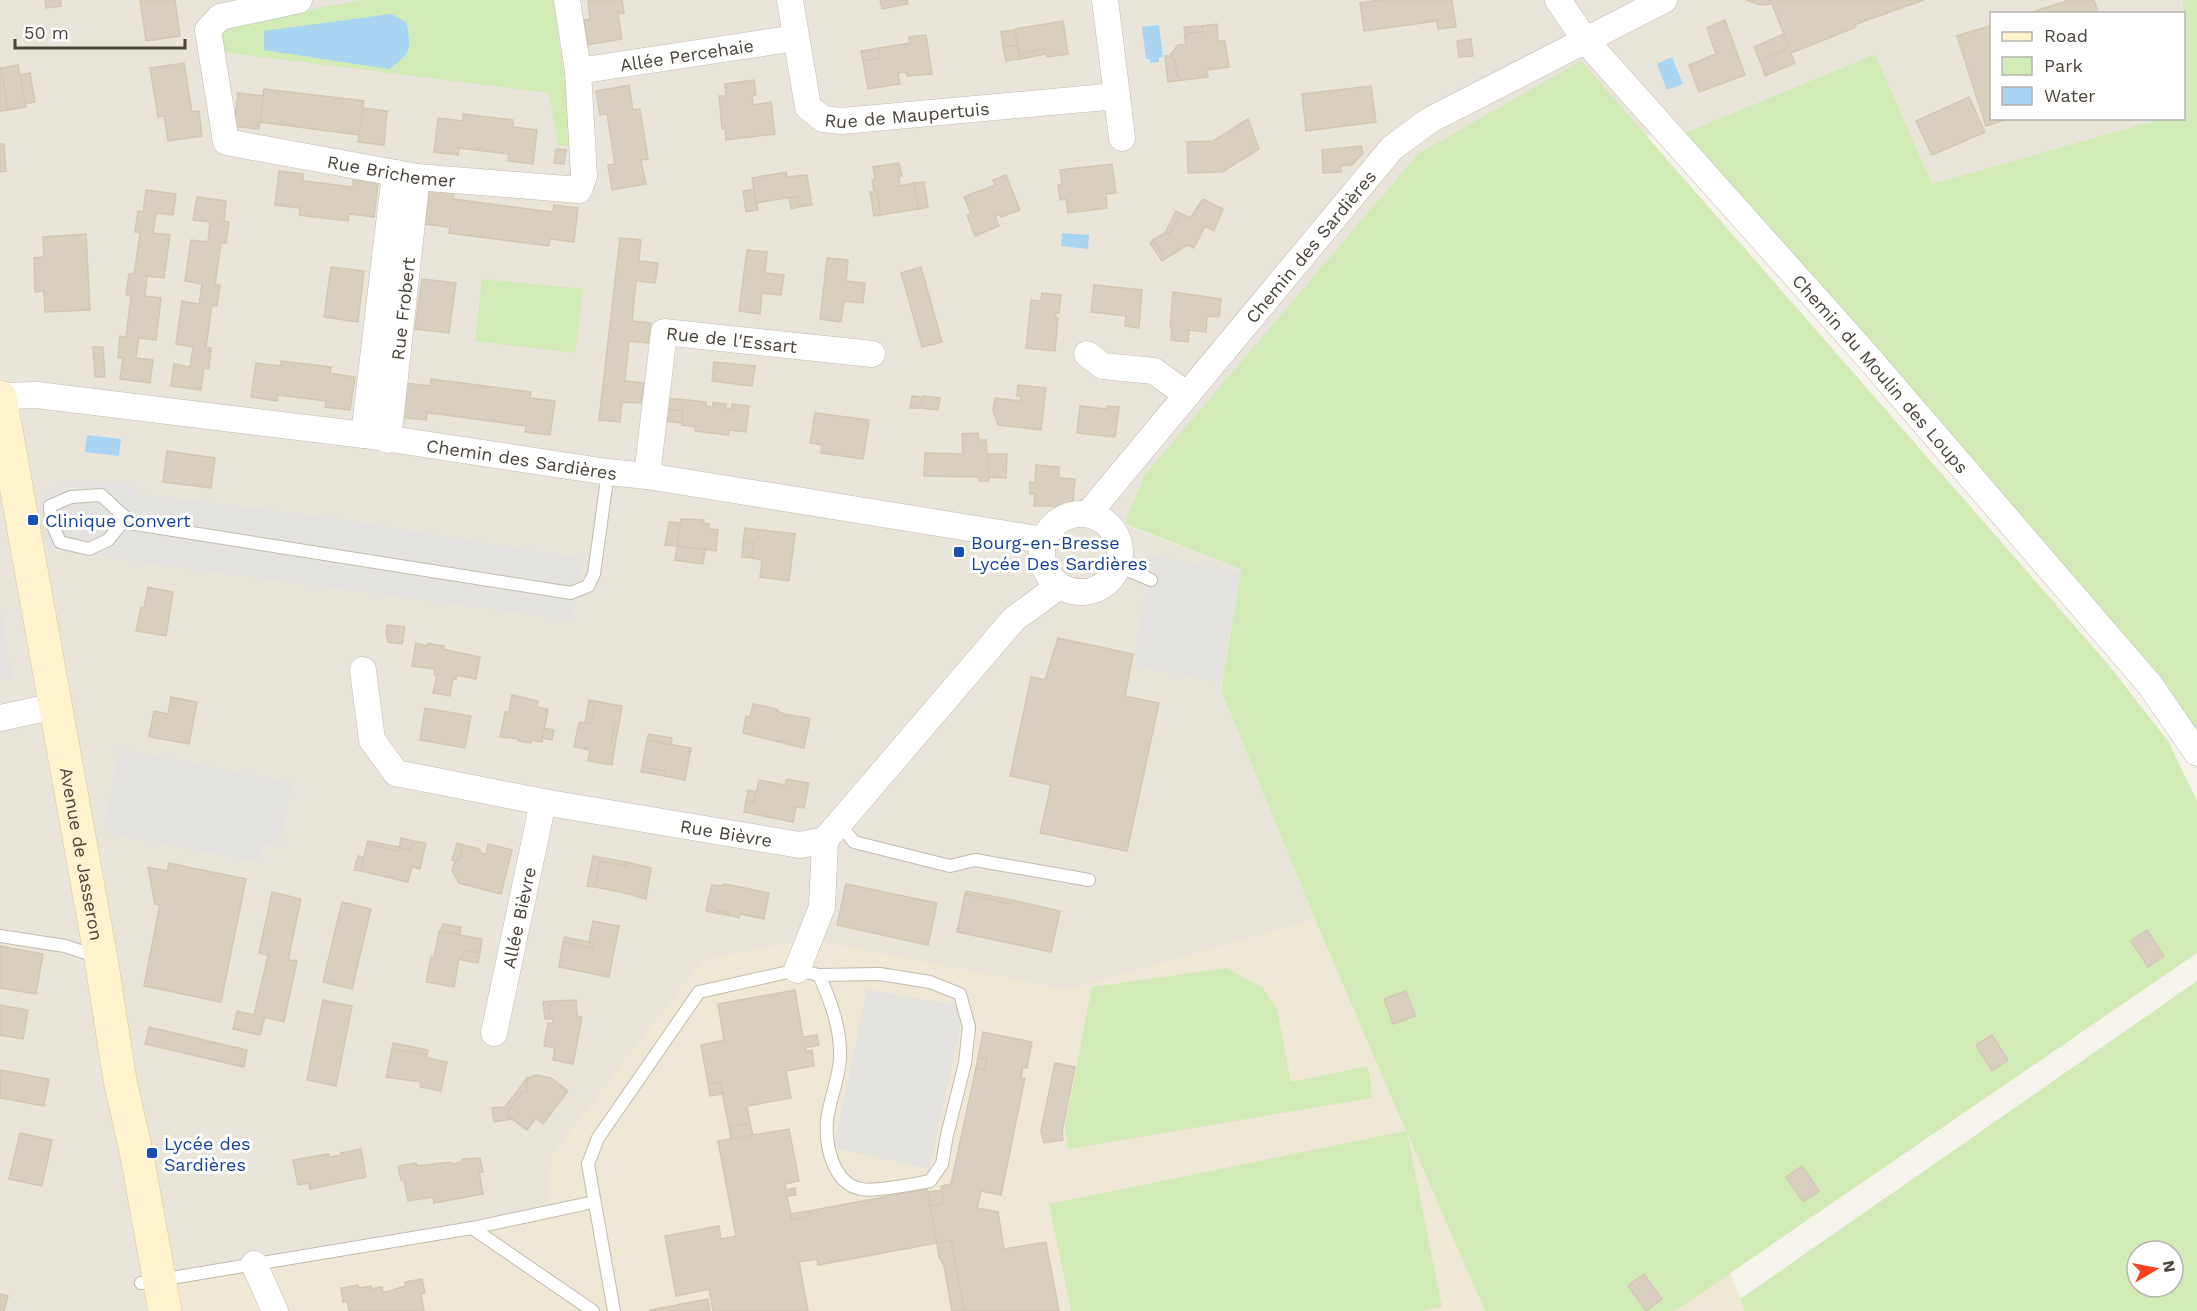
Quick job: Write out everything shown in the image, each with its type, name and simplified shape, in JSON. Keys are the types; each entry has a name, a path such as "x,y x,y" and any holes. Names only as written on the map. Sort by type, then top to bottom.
{"main road":[{"name":"Avenue de Jasseron","path":"0,397 46,708"},
{"name":"Avenue de Jasseron","path":"0,507 46,708 93,955 153,1296"}],"street":[{"name":"Rue Brichemer","path":"299,0 220,17 208,30 226,142 406,175 579,190 584,176 578,71 567,0"},
{"name":"Rue de Maupertuis","path":"790,0 808,107 823,120 842,121 1117,96"},
{"path":"1105,0 1122,138"},
{"name":"Chemin du Moulin des Loups","path":"1558,0 1584,40 1860,348 2150,685 2197,753"},
{"name":"Chemin des Sardières","path":"1088,514 1392,148 1430,120 1664,0"},
{"name":"Allée Percehaie","path":"578,71 796,38"},
{"name":"Rue Frobert","path":"376,437 406,175"},
{"name":"Rue de l'Essart","path":"648,476 664,332 872,354"},
{"path":"1088,354 1103,366 1154,371 1187,395"},
{"name":"Chemin des Sardières","path":"0,397 30,395 376,437 648,476 1044,540"},
{"path":"1114,531 1130,463"},
{"path":"1088,514 1104,520 1114,531 1118,537 1121,556 1115,574 1106,585 1090,592 1078,593 1059,586 1046,572 1042,556 1044,540 1048,531 1061,519 1071,515 1088,514"},
{"path":"808,972 822,907 832,832 1014,619 1059,586"},
{"name":"Rue Bièvre","path":"363,670 372,740 396,773 543,802 800,845 832,832"},
{"path":"0,719 46,708"},
{"name":"Allée Bièvre","path":"494,1033 543,802"},
{"path":"254,1264 275,1311"}],"lane":[{"path":"126,519 108,540 89,549 60,542 51,521 50,506 71,497 100,495 126,519 135,524 571,593 588,586 594,574 608,472"},
{"path":"1118,566 1151,580"},
{"path":"832,832 854,842 950,866 975,860 1089,880"},
{"path":"0,936 65,946 93,955"},
{"path":"613,1311 588,1164 598,1138 699,992 808,972 880,974 930,982 960,994 969,1026 965,1064 942,1164 930,1181 900,1187 861,1189 840,1178 831,1155 827,1123 840,1059 836,1014 808,972"},
{"path":"153,1296 254,1264 472,1228 594,1202"},
{"path":"472,1228 593,1311"}],"shaded area":[{"path":"0,0 2183,0 2182,12 1990,12 1990,120 2156,120 1932,184 1875,54 1682,134 1644,135 1581,62 1125,525 1241,569 1221,690 1315,919 1485,1311 0,1311"},
{"path":"68,481 130,483 140,494 339,519 584,559 572,620 48,548 43,535 39,503 44,496"},
{"path":"1151,555 1241,573 1219,683 1133,665"},
{"path":"0,606 13,678 0,681"},
{"path":"119,749 292,783 280,846 263,843 259,862 104,832"},
{"path":"1315,919 1485,1311 148,1311 141,1283 545,1212 552,1155 703,960 809,939 1067,990"},
{"path":"867,989 965,1007 929,1169 834,1148"},
{"path":"1730,1272 1745,1311 1675,1311"}],"green space":[{"path":"361,0 553,0 574,146 558,145 549,93 222,52 219,36 226,26"},
{"path":"2183,0 2197,0 2197,732 2162,678 1682,134 1875,54 1932,184 2156,120 2185,120 2185,12 2183,12"},
{"path":"1581,61 2107,663 2168,741 2197,801 2197,953 1675,1311 1485,1311 1407,1132 1442,1307 1421,1311 1071,1311 1049,1204 1406,1131 1315,919 1221,690 1241,569 1125,524 1144,476 1418,154"},
{"path":"482,279 583,289 575,353 475,341"},
{"path":"1227,968 1263,988 1277,1009 1291,1082 1368,1066 1372,1098 1068,1149 1065,1127 1092,987"},
{"path":"2197,981 2197,1311 1745,1311 1740,1299"}],"water":[{"path":"391,14 406,22 409,44 402,59 389,69 264,50 264,31"},
{"path":"1159,25 1163,57 1159,58 1159,62 1150,63 1150,59 1146,59 1142,27"},
{"path":"1672,57 1683,84 1667,90 1657,64"},
{"path":"1062,233 1089,235 1088,249 1061,246"},
{"path":"87,435 121,439 119,456 85,452"}],"building":[{"path":"45,0 61,0 61,6 46,8"},
{"path":"140,0 175,0 180,36 146,41"},
{"path":"588,0 622,0 624,13 618,14 622,39 588,45 584,20 590,19"},
{"path":"880,0 907,0 908,4 882,9"},
{"path":"1379,0 1452,0 1456,27 1438,29 1437,21 1364,31 1360,3"},
{"path":"1746,0 1924,0 1867,20 1855,25 1856,27 1791,53 1795,63 1765,76 1760,61 1789,47 1772,4 1760,5"},
{"path":"2069,0 2094,0 2098,12 2032,12"},
{"path":"1725,20 1745,75 1699,92 1689,65 1716,54 1707,28"},
{"path":"1063,21 1068,54 1047,57 1045,49 1019,54 1015,29"},
{"path":"1217,24 1218,41 1225,41 1229,67 1207,70 1208,77 1183,80 1177,76 1175,60 1169,56 1178,45 1186,44 1185,39 1190,33 1203,32 1202,26"},
{"path":"1202,26 1203,32 1190,33 1185,39 1184,27"},
{"path":"1990,26 1990,120 2005,120 1986,126 1957,36"},
{"path":"1015,30 1017,45 1003,47 1001,32"},
{"path":"1784,34 1789,47 1760,61 1754,47"},
{"path":"926,35 932,74 907,76 906,72 898,73 900,84 868,89 863,61 880,58 878,48 910,43 909,37"},
{"path":"1471,39 1473,56 1459,57 1457,41"},
{"path":"1017,45 1020,59 1006,61 1003,47"},
{"path":"878,48 880,58 863,61 861,51"},
{"path":"1045,49 1046,54 1020,59 1019,54"},
{"path":"1165,56 1175,60 1177,76 1183,80 1168,82"},
{"path":"184,63 192,112 199,111 202,136 168,141 164,116 158,117 150,68"},
{"path":"18,65 26,107 8,110 1,68"},
{"path":"0,68 8,110 0,111"},
{"path":"30,73 35,102 25,104 20,75"},
{"path":"754,80 756,95 752,96 753,105 771,102 775,134 726,140 725,128 722,129 719,96 726,96 725,84"},
{"path":"629,85 633,110 640,109 648,159 641,160 646,184 612,190 608,165 615,164 607,114 600,115 596,91"},
{"path":"1371,86 1376,122 1306,131 1302,94"},
{"path":"264,89 364,101 359,135 260,122"},
{"path":"238,93 263,96 259,129 234,126"},
{"path":"1969,97 1985,132 1932,155 1916,121"},
{"path":"363,108 387,111 384,145 358,142"},
{"path":"463,114 513,120 513,127 537,130 533,164 508,161 509,154 459,148 458,155 434,152 438,118 463,121"},
{"path":"1248,119 1259,149 1222,172 1188,173 1187,142 1213,141"},
{"path":"0,144 4,144 6,171 0,172"},
{"path":"1361,146 1363,153 1352,165 1341,166 1341,172 1323,173 1322,150"},
{"path":"556,149 566,150 564,164 554,163"},
{"path":"899,163 902,176 899,176 900,186 914,183 919,209 881,215 877,192 874,192 872,180 875,179 873,167"},
{"path":"1112,164 1116,193 1106,194 1107,208 1068,213 1066,199 1060,200 1058,185 1062,184 1060,170"},
{"path":"279,171 303,174 303,181 353,187 353,180 378,183 374,217 349,214 348,221 299,215 300,208 275,205"},
{"path":"786,172 787,177 807,175 812,205 799,207 798,196 756,203 752,178"},
{"path":"1006,175 1020,210 1001,217 1000,214 995,216 999,226 975,236 967,215 971,213 964,197 995,185 993,180"},
{"path":"924,182 928,207 919,209 914,183"},
{"path":"429,189 454,193 453,199 553,212 554,205 578,208 574,242 550,239 549,246 449,233 450,227 425,224"},
{"path":"754,189 758,210 746,212 743,191"},
{"path":"146,190 176,194 173,215 156,213 153,233 170,235 164,278 147,276 145,296 161,298 156,340 139,338 136,358 153,360 150,383 120,379 123,358 118,358 120,336 126,337 131,296 126,295 129,274 134,274 140,233 135,232 138,211 143,212"},
{"path":"870,192 877,192 881,215 874,216"},
{"path":"798,196 799,207 791,209 789,198"},
{"path":"197,197 226,201 224,221 229,222 226,243 221,243 215,284 220,285 217,306 212,305 206,347 211,348 209,369 204,368 201,390 171,386 174,364 190,367 193,347 176,344 182,301 199,304 202,284 185,281 191,240 208,242 210,222 193,220"},
{"path":"1203,199 1223,209 1214,231 1205,226 1194,248 1187,245 1165,259 1153,240 1165,233 1169,235 1180,213 1190,218"},
{"path":"1176,211 1180,213 1169,235 1165,233"},
{"path":"86,234 90,310 45,312 44,291 35,292 34,258 44,257 43,237"},
{"path":"620,238 641,240 639,261 658,263 655,283 636,281 632,321 651,323 648,343 629,341 625,381 644,383 641,403 622,402 620,422 599,420"},
{"path":"1153,240 1165,259 1162,261 1150,243"},
{"path":"747,250 767,252 765,273 784,275 781,295 762,293 760,314 739,311"},
{"path":"827,258 848,260 846,281 865,283 863,303 844,301 841,322 820,319"},
{"path":"331,267 364,271 358,322 324,317"},
{"path":"921,267 942,342 922,347 901,273"},
{"path":"422,279 456,283 449,333 415,329"},
{"path":"1094,285 1142,290 1139,328 1125,326 1126,316 1091,312"},
{"path":"1173,292 1221,299 1219,317 1207,316 1206,332 1189,330 1188,342 1171,340"},
{"path":"1042,293 1061,295 1059,313 1056,313 1056,318 1058,318 1055,351 1026,348 1031,300 1041,301"},
{"path":"93,347 103,347 105,377 95,377"},
{"path":"281,361 331,367 330,373 355,377 350,410 325,407 326,401 277,395 277,401 251,397 256,363 281,366"},
{"path":"714,362 755,366 752,386 712,381"},
{"path":"431,379 531,392 530,398 555,401 550,435 525,432 526,426 438,414 427,413 426,420 401,417 405,383 430,386"},
{"path":"1018,385 1046,388 1041,430 998,425 993,410 995,398 1020,401 1021,396 1017,396"},
{"path":"912,396 921,397 920,408 910,408"},
{"path":"923,396 940,398 938,410 922,408"},
{"path":"667,398 706,402 706,406 713,407 713,402 726,404 725,408 732,409 732,404 749,406 746,432 729,430 729,435 695,431 695,427 682,425 683,411 665,409"},
{"path":"1080,406 1107,409 1107,406 1119,407 1115,437 1077,433"},
{"path":"665,409 683,411 682,423 664,421"},
{"path":"815,413 869,420 863,459 821,453 822,445 810,443"},
{"path":"978,433 979,440 986,440 988,481 979,481 979,477 924,476 925,453 963,454 962,434"},
{"path":"167,451 215,458 211,488 163,482"},
{"path":"987,454 1007,454 1006,478 989,477"},
{"path":"1036,465 1059,467 1059,478 1075,479 1073,502 1055,506 1034,506 1035,494 1030,494 1030,482 1035,483"},
{"path":"681,519 704,520 703,523 709,524 709,529 718,530 716,551 677,546"},
{"path":"669,522 681,523 677,546 665,545"},
{"path":"745,528 795,534 789,581 760,577 762,560 752,558 754,543 743,542"},
{"path":"743,542 754,543 752,558 742,557"},
{"path":"677,546 705,549 703,564 675,560"},
{"path":"148,587 173,592 166,636 136,631"},
{"path":"387,625 405,627 402,644 388,642"},
{"path":"1058,638 1133,654 1125,696 1159,703 1127,851 1040,833 1051,785 1010,776 1031,677 1045,680"},
{"path":"416,643 427,646 428,643 444,646 443,649 480,657 476,679 457,675 456,679 453,678 450,696 433,693 437,675 434,675 435,669 412,666"},
{"path":"512,695 538,701 537,707 548,709 542,742 531,740 531,743 500,737 505,712 509,712"},
{"path":"171,697 197,702 189,744 149,737 154,711 168,714"},
{"path":"589,700 595,701 591,724 585,723"},
{"path":"595,701 622,706 619,724 615,723 611,744 615,745 612,765 588,761 590,750 574,747 579,722 591,724"},
{"path":"753,704 777,709 784,714 810,718 804,748 743,733 746,716 750,717"},
{"path":"425,708 471,716 465,748 420,740"},
{"path":"615,723 619,724 615,745 611,744"},
{"path":"544,728 554,730 552,740 542,738"},
{"path":"649,734 672,738 671,745 647,740"},
{"path":"647,740 691,748 685,780 664,776 665,771 642,767"},
{"path":"642,767 665,771 664,776 641,772"},
{"path":"787,779 809,783 804,808 796,807 793,822 744,812 746,801 754,803 759,780 785,785"},
{"path":"748,790 756,792 754,803 746,801"},
{"path":"401,838 413,841 411,850 399,847"},
{"path":"368,841 399,847 398,851 367,844"},
{"path":"413,841 426,843 420,869 412,867 408,882 361,871 367,844 398,851 399,847 411,850"},
{"path":"457,843 463,845 460,858 455,861 452,860"},
{"path":"488,844 512,850 501,894 459,883 452,871 455,861 460,858 463,845 479,849 481,853 486,854"},
{"path":"358,856 364,857 361,871 354,870"},
{"path":"593,856 627,862 626,866 600,861 595,887 587,886"},
{"path":"600,861 626,866 627,862 651,868 646,899 595,887"},
{"path":"169,863 246,879 221,1002 144,986 160,905 155,904 148,867 167,871"},
{"path":"725,884 769,893 764,919 740,914 739,918 716,910 708,900 712,885"},
{"path":"846,884 937,903 928,945 837,925"},
{"path":"966,891 1012,900 1011,904 965,894"},
{"path":"272,892 301,899 288,960 297,961 284,1022 265,1017 260,1035 233,1029 237,1011 254,1015 268,955 259,953"},
{"path":"965,894 1011,904 1012,900 1060,911 1051,952 957,932"},
{"path":"708,900 716,910 728,913 730,916 706,911"},
{"path":"342,902 371,909 352,989 323,982"},
{"path":"593,921 619,926 609,977 559,967 563,942 592,948 593,943 589,942"},
{"path":"443,924 461,927 460,935 441,931"},
{"path":"2147,930 2164,956 2148,967 2131,941"},
{"path":"439,931 482,939 480,953 464,950 462,960 459,959 454,987 426,982 431,957 434,958"},
{"path":"565,937 593,943 592,948 563,942"},
{"path":"0,946 43,954 36,994 0,988"},
{"path":"464,950 480,953 478,963 462,960"},
{"path":"795,990 803,1037 817,1035 819,1045 805,1048 806,1051 812,1050 814,1066 786,1071 791,1098 747,1106 750,1123 729,1127 720,1082 708,1084 701,1045 724,1040 718,1004"},
{"path":"1406,991 1415,1016 1393,1024 1384,999"},
{"path":"323,1000 352,1006 336,1086 307,1080"},
{"path":"576,1000 577,1016 582,1017 573,1064 553,1060 555,1048 544,1046 548,1023 552,1024 553,1019 549,1019 549,1007 554,1001"},
{"path":"554,1001 549,1007 549,1019 545,1019 543,1002"},
{"path":"0,1005 28,1010 23,1039 0,1035"},
{"path":"149,1027 247,1050 244,1067 145,1044"},
{"path":"983,1032 1032,1042 1027,1068 1023,1067 1021,1078 1025,1078 1001,1195 981,1191 977,1208 998,1212 1004,1249 1046,1242 1059,1311 964,1311 951,1240 937,1243 930,1206 944,1203 941,1186 951,1184 976,1068 985,1070 987,1059 978,1058"},
{"path":"1992,1035 2008,1060 1992,1071 1976,1045"},
{"path":"393,1043 428,1050 427,1055 392,1049"},
{"path":"392,1049 427,1055 427,1058 447,1062 441,1091 420,1087 421,1082 386,1077"},
{"path":"978,1058 987,1059 985,1070 976,1068"},
{"path":"1055,1063 1075,1067 1062,1132 1063,1140 1044,1143 1041,1131"},
{"path":"1,1070 49,1079 44,1106 0,1098"},
{"path":"536,1075 551,1078 568,1091 543,1124 536,1118 527,1130 508,1116 508,1111 522,1092 527,1092 527,1078"},
{"path":"527,1078 527,1092 522,1092 508,1111 508,1116 513,1119 494,1122 492,1108 505,1107"},
{"path":"720,1082 723,1094 710,1096 708,1084"},
{"path":"750,1123 753,1135 731,1139 729,1127"},
{"path":"789,1129 799,1181 785,1184 786,1190 795,1188 796,1195 787,1196 792,1220 810,1216 808,1211 927,1189 937,1243 818,1265 817,1259 799,1262 808,1311 713,1311 709,1289 676,1296 665,1236 719,1226 721,1239 736,1236 718,1141"},
{"path":"20,1133 52,1140 42,1186 9,1179"},
{"path":"361,1149 366,1177 310,1189 309,1183 298,1185 293,1160 329,1154 329,1157 342,1155 341,1153"},
{"path":"480,1158 483,1172 479,1172 483,1194 434,1203 433,1197 408,1201 404,1180 401,1180 398,1166 416,1163 417,1166 451,1162 452,1164 462,1162 462,1159"},
{"path":"1802,1166 1819,1191 1803,1202 1786,1177"},
{"path":"942,1190 944,1203 930,1206 928,1192"},
{"path":"808,1211 810,1216 792,1220 790,1214"},
{"path":"951,1240 964,1311 952,1311 944,1266 939,1257 937,1243"},
{"path":"1644,1274 1662,1299 1646,1311 1628,1286"},
{"path":"422,1279 425,1293 421,1294 424,1311 349,1311 347,1301 343,1302 341,1288 358,1285 359,1288 382,1287 383,1293 405,1286 405,1282"},
{"path":"0,1294 8,1296 4,1311 0,1311"},
{"path":"708,1299 710,1311 650,1311 650,1310"}],"place":[{"name":"Clinique Convert","path":"33,520"},
{"name":"Bourg-en-Bresse Lycée Des Sardières","path":"959,552"},
{"name":"Lycée des Sardières","path":"152,1153"}]}
